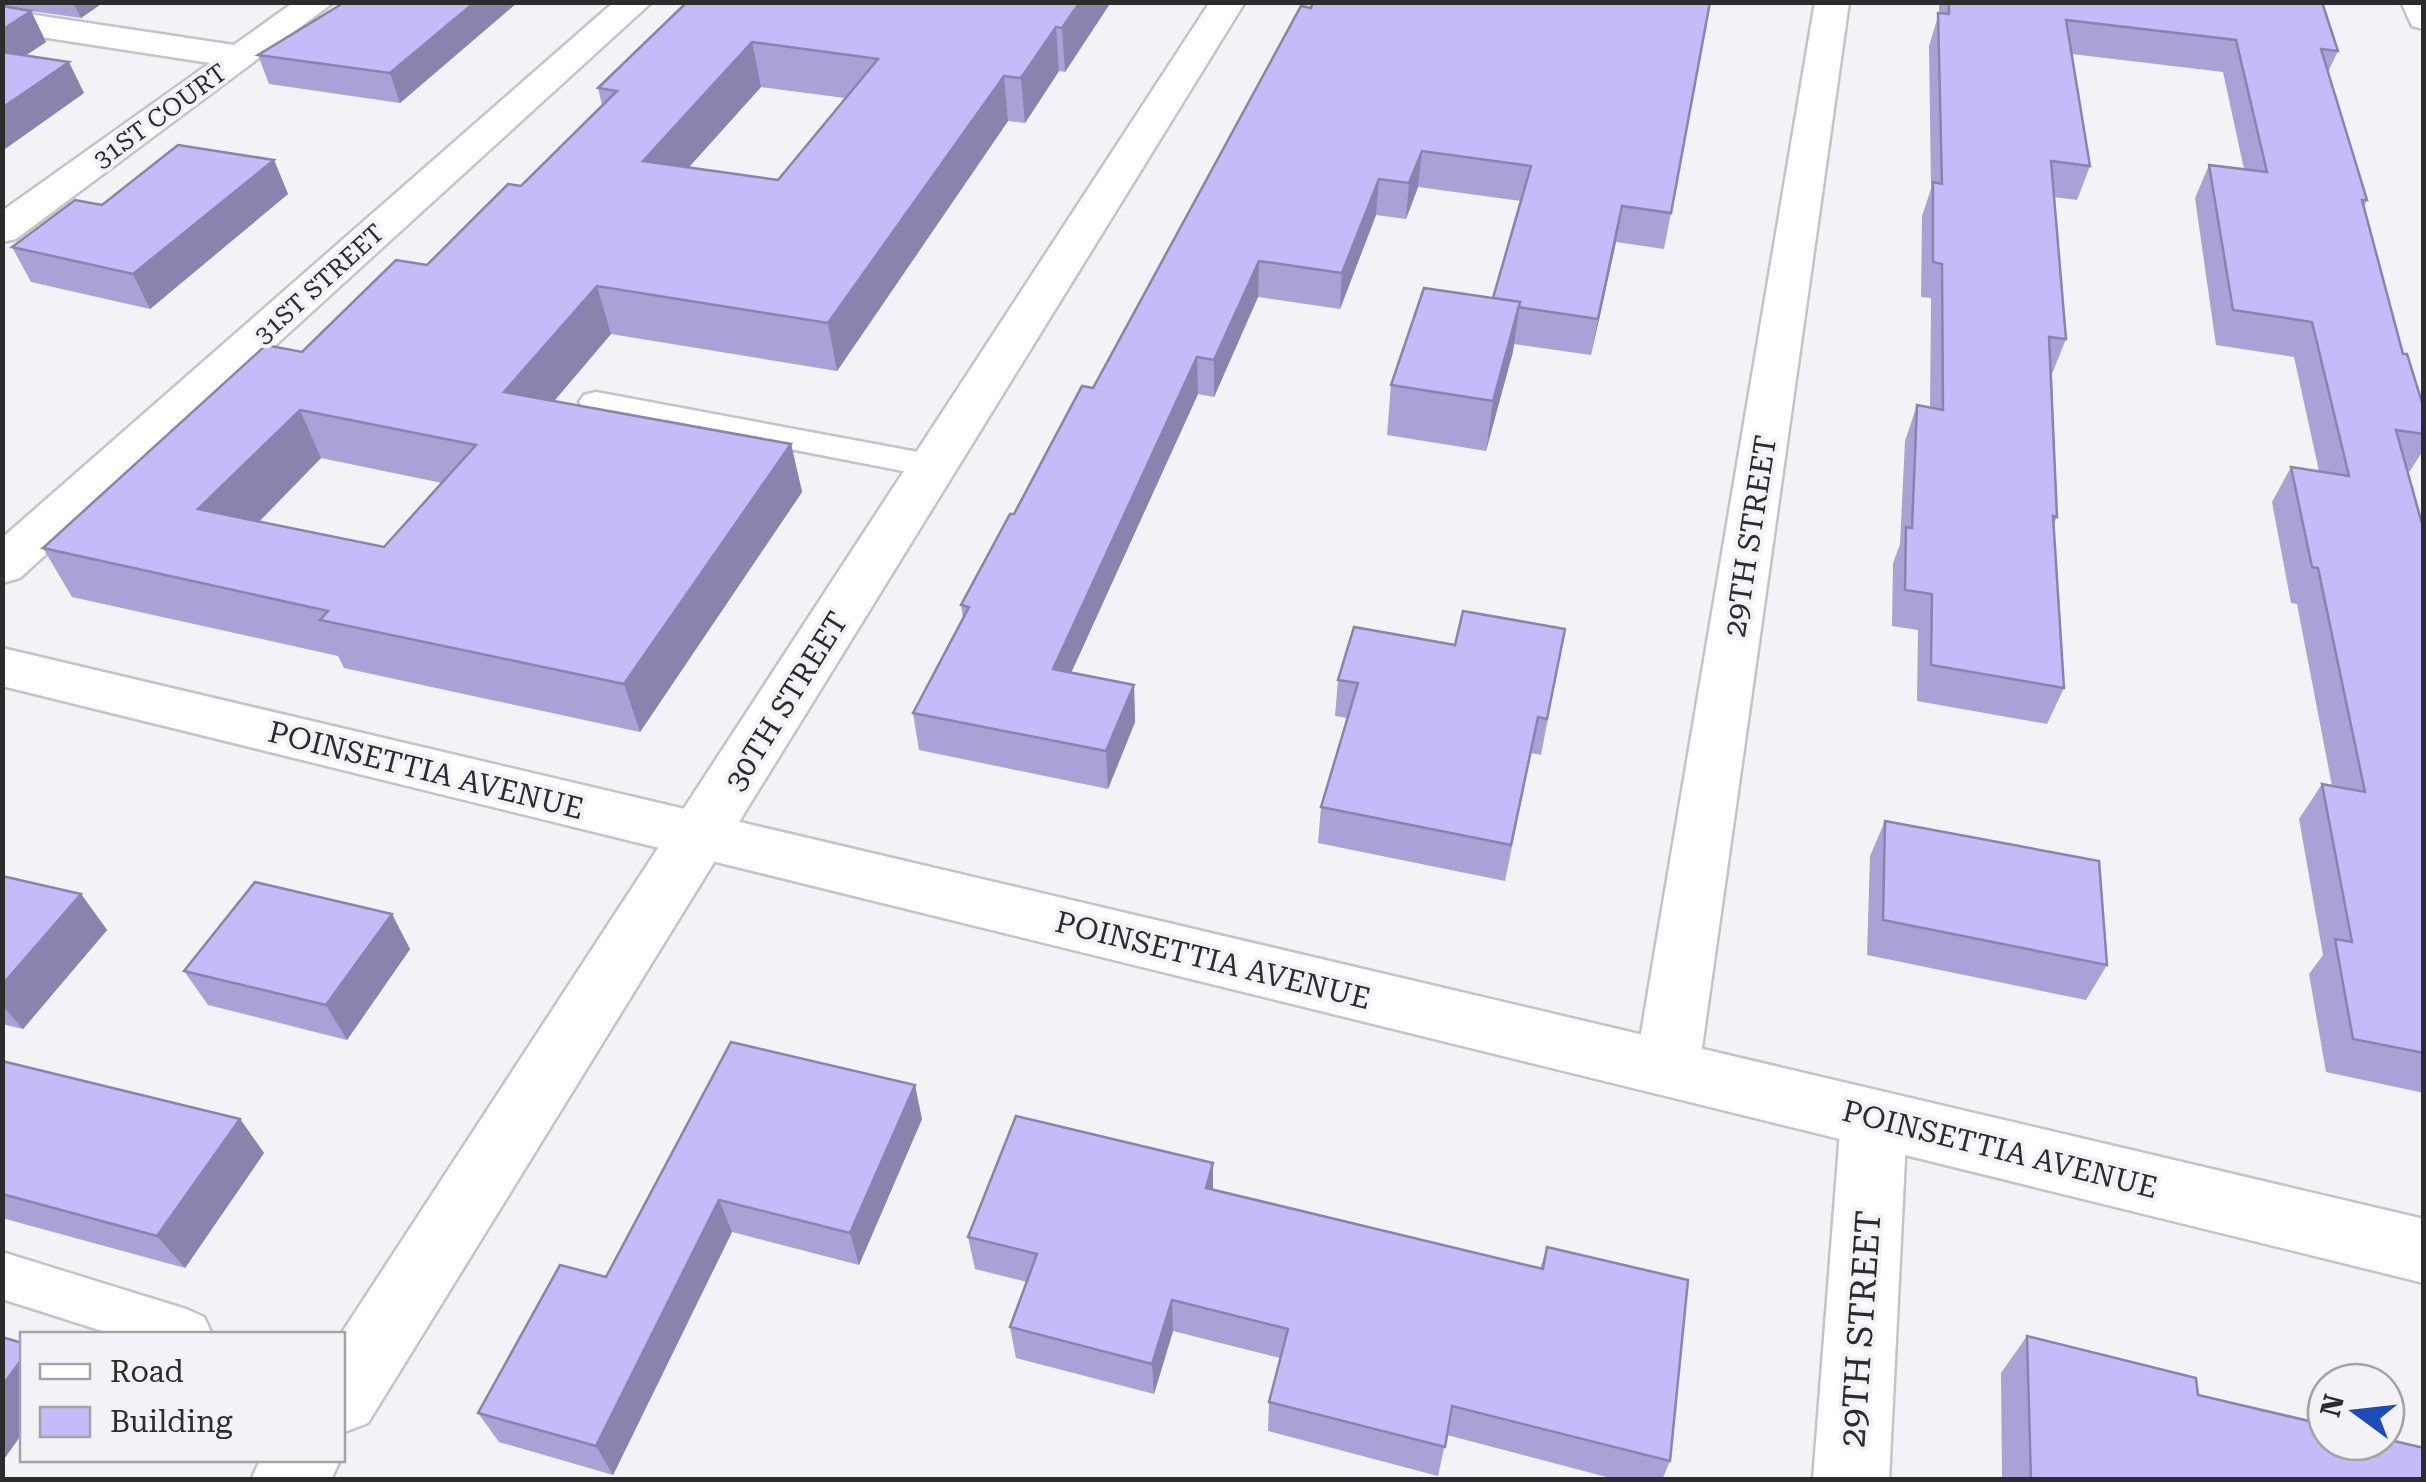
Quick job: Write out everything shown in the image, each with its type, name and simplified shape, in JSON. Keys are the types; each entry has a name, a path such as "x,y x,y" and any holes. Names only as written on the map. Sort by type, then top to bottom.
{"street":[{"name":"31ST COURT","path":"2,230 317,2"},
{"name":"31ST STREET","path":"2,566 635,2"},
{"name":"30TH STREET","path":"345,1391 1228,2"},
{"name":"29TH STREET","path":"1667,1069 1832,2"},
{"path":"2418,2 2424,19"},
{"path":"2,20 242,57"},
{"name":"POINSETTIA AVENUE","path":"2,667 2424,1252"},
{"name":"29TH STREET","path":"1852,1480 1874,1119"}],"lane":[{"path":"596,402 934,466"},
{"path":"2,1275 180,1332"}],"building":[{"path":"345,2 475,2 390,73 258,55"},
{"path":"687,2 1080,2 1062,28 1056,27 1021,78 1004,76 828,323 597,286 504,392 791,444 624,684 320,620 328,611 43,548 266,345 302,352 396,260 427,265 508,184 521,186 617,91 598,88","holes":["752,42 878,59 778,180 643,161","300,410 476,445 384,547 198,509"]},
{"path":"1313,2 1710,2 1671,213 1622,206 1598,319 1518,307 1520,302 1493,298 1531,166 1422,151 1409,183 1379,179 1342,273 1259,261 1214,360 1197,357 1053,669 1134,685 1106,751 913,713 969,607 961,605 1082,386 1093,388 1301,6 1311,8"},
{"path":"1949,2 2322,2 2338,51 2321,49 2367,200 2362,200 2403,354 2407,354 2424,409 2424,434 2396,430 2424,531 2424,1053 2353,1039 2335,939 2352,942 2322,784 2365,792 2318,568 2312,567 2291,467 2349,476 2312,322 2233,310 2209,165 2267,172 2236,40 2066,20 2090,166 2051,161 2066,339 2049,337 2057,517 2053,516 2064,688 1931,665 1932,594 1905,590 1906,527 1912,528 1917,405 1943,410 1942,264 1933,262 1933,182 1942,184 1938,13 1949,14"},
{"path":"2,6 31,11 2,30"},
{"path":"2,52 69,62 2,108"},
{"path":"178,145 274,160 133,274 12,247 75,200 102,205"},
{"path":"1424,288 1520,302 1493,401 1391,385"},
{"path":"1463,611 1565,629 1547,719 1538,717 1511,845 1321,807 1358,683 1338,680 1354,627 1455,645"},
{"path":"1885,821 2099,861 2107,965 1883,920"},
{"path":"2,876 81,894 2,985"},
{"path":"255,882 392,914 326,1005 184,971"},
{"path":"731,1042 915,1085 850,1233 719,1200 596,1446 478,1413 560,1265 606,1277"},
{"path":"2,1061 240,1119 157,1236 2,1194"},
{"path":"1016,1116 1213,1163 1206,1188 1543,1269 1547,1247 1688,1280 1670,1461 1452,1406 1445,1447 1269,1402 1288,1329 1172,1300 1152,1364 1010,1327 1037,1254 968,1237"},
{"path":"2027,1336 2196,1378 2198,1395 2306,1420 2306,1462 2406,1462 2406,1444 2424,1448 2424,1480 2031,1480"},
{"path":"2,1337 20,1342 20,1362 2,1386"}]}
